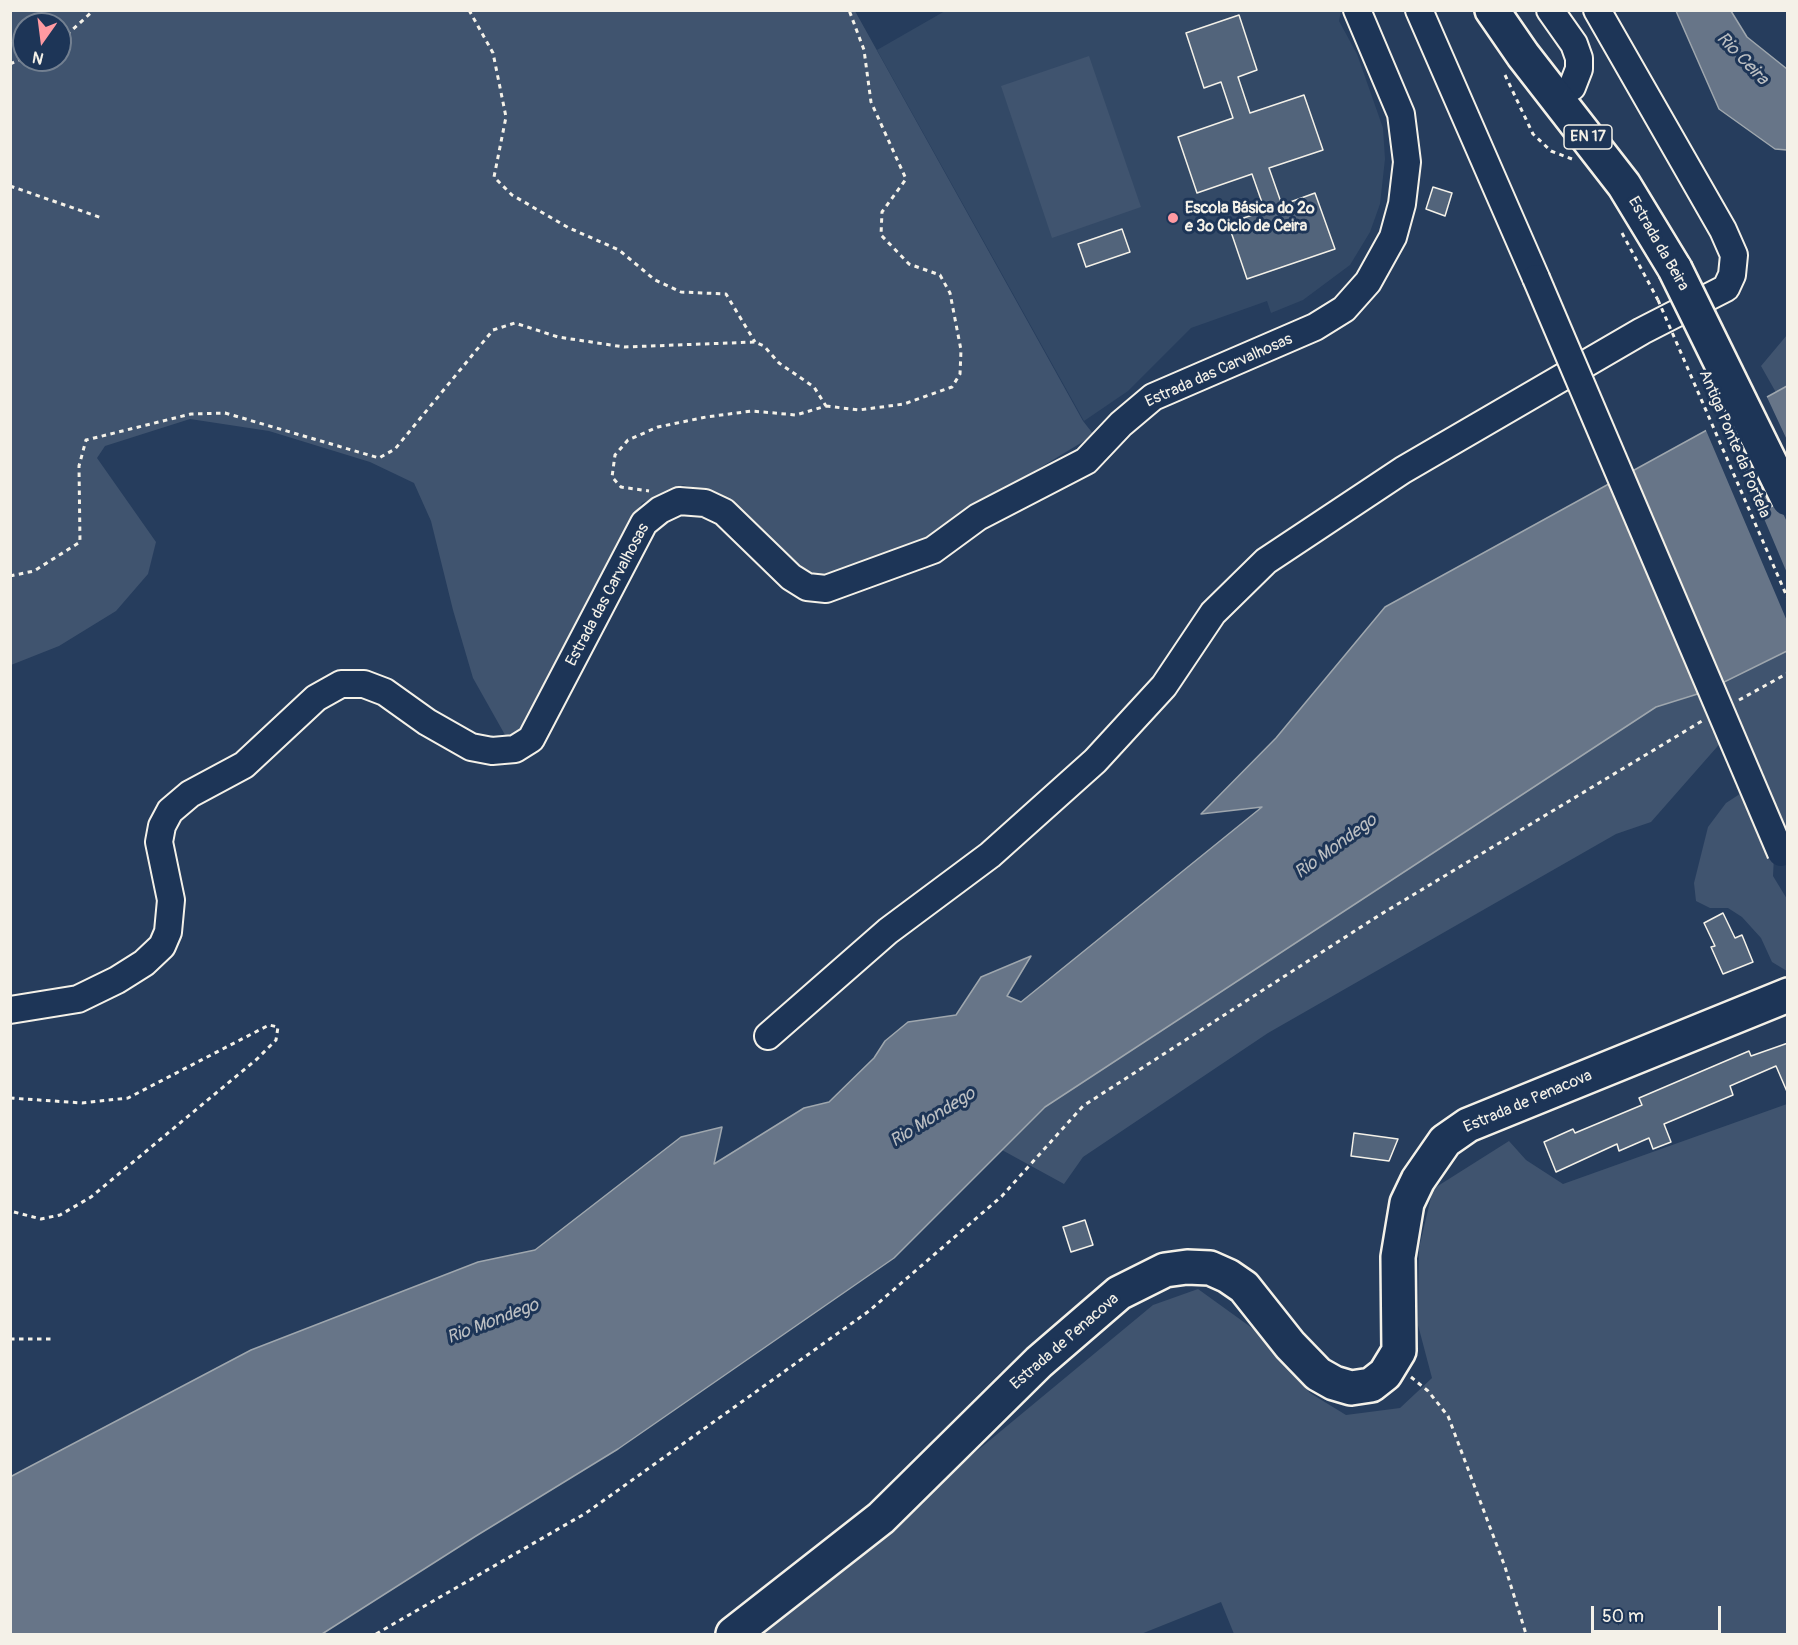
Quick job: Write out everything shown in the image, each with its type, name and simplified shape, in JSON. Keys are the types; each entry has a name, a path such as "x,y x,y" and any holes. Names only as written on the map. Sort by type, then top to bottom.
{"main road":[{"name":"Estrada da Beira","path":"1492,10 1684,268 1788,499"},
{"name":"Estrada da Beira","path":"1512,10 1631,166 1788,462"},
{"name":"Estrada de Penacova","path":"733,1635 881,1518 1039,1362 1119,1293 1166,1270 1187,1267 1210,1268 1236,1281 1244,1287 1311,1367 1335,1383 1352,1388 1371,1384 1393,1364 1399,1352 1398,1257 1407,1203 1418,1180 1445,1141 1468,1125 1788,995"}],"street":[{"name":"Estrada das Carvalhosas","path":"10,1010 78,999 126,975 144,963 162,946 168,932 171,900 159,842 162,826 170,811 190,794 244,765 316,698 342,684 364,684 385,692 427,722 471,747 492,751 515,749 531,739 644,523 660,510 679,501 705,503 724,512 791,577 807,587 826,589 933,550 978,517 1086,461 1130,416 1153,397 1315,327 1344,309 1368,282 1392,237 1402,204 1407,162 1401,114 1357,10"},
{"path":"1419,10 1784,860"},
{"path":"1550,10 1574,44 1579,58 1579,69 1572,87"},
{"path":"768,1036 888,931 990,855 1095,761 1164,686 1214,614 1266,561 1413,464 1632,336 1726,288 1732,275 1734,255 1723,230 1597,10"}],"path":[{"path":"72,30 94,10"},
{"path":"469,10 493,53 506,117 494,177 512,195 569,228 619,250 655,280 681,292 726,294 755,342"},
{"path":"674,504 654,491 621,487 612,477 615,455 628,440 658,428 706,417 752,411 796,415 826,406 859,410 904,404 951,387 960,374 961,350 950,293 940,275 909,264 881,235 882,212 906,180 871,102 864,50 849,10"},
{"path":"1502,70 1533,134 1541,145 1576,161"},
{"path":"10,186 36,192 102,218"},
{"name":"Antiga Ponte da Portela","path":"1620,230 1658,300 1788,599"},
{"path":"10,576 34,571 80,542 79,466 86,440 191,414 225,413 379,458 395,448 493,330 515,322 558,337 624,347 755,342 764,346 779,363 814,387 826,406"},
{"path":"376,1635 586,1513 869,1311 1002,1196 1083,1106 1378,916 1638,761"},
{"path":"10,1098 19,1101 82,1103 128,1098 269,1025 278,1027 276,1040 257,1059 91,1197 60,1215 41,1219 10,1211"},
{"path":"10,1339 53,1339"},
{"path":"1393,1364 1428,1391 1448,1416 1505,1567 1526,1635"}],"shaded area":[{"path":"11,11 855,11 1083,421 1094,435 995,495 930,541 818,580 789,558 724,496 683,485 642,503 618,543 537,717 509,742 473,678 431,521 414,483 370,462 269,431 190,419 105,446 97,458 156,542 148,574 116,611 59,646 11,665"},
{"name":"Escola Básica do 2º e 3º Ciclo de Ceira","path":"945,11 1341,11 1339,21 1357,54 1383,128 1385,159 1380,204 1370,232 1350,265 1303,300 1271,313 1267,301 1191,328 1128,391 1084,421 877,50"},
{"path":"1089,56 1141,207 1052,238 1001,86"},
{"path":"1787,335 1787,412 1761,366"},
{"path":"1787,651 1787,847 1719,686"},
{"path":"1704,692 1724,739 1651,822 1616,834 1268,1033 1083,1157 1064,1184 1002,1150 1045,1107 1656,707"},
{"path":"1746,790 1774,856 1773,876 1787,899 1787,971 1772,962 1761,938 1742,917 1728,908 1710,908 1696,901 1694,883 1708,827 1726,803"},
{"path":"1787,1104 1787,1634 1234,1634 1221,1602 1141,1634 756,1634 1153,1305 1198,1289 1259,1333 1310,1393 1346,1415 1400,1408 1432,1378 1418,1325 1419,1248 1433,1189 1509,1141 1526,1160 1563,1184"}],"water":[{"name":"Rio Ceira","path":"1676,11 1731,11 1747,37 1787,69 1787,150 1775,149 1719,109"},
{"name":"Rio Mondego","path":"1787,386 1787,651 1704,692 1656,707 1045,1107 894,1258 618,1449 322,1634 11,1634 10,1477 251,1350 478,1262 535,1250 681,1137 722,1127 714,1164 804,1108 829,1102 874,1058 885,1041 908,1022 956,1015 981,977 1031,956 1007,996 1021,1002 1262,807 1201,814 1276,738 1385,607"}],"pier":[{"path":"1766,395 1787,440 1787,522 1735,412"},
{"path":"1722,419 1787,573 1787,621 1705,428"}],"building":[{"path":"1239,15 1257,70 1238,77 1250,113 1304,95 1323,150 1269,168 1282,205 1315,193 1335,249 1247,279 1228,223 1265,211 1252,174 1197,193 1178,137 1233,118 1221,82 1204,88 1186,33"},
{"path":"1433,187 1452,193 1445,216 1426,209"},
{"path":"1122,229 1130,252 1086,267 1078,244"},
{"path":"1723,913 1735,938 1742,935 1753,962 1723,974 1711,947 1715,946 1704,923"},
{"path":"1788,1043 1788,1094 1776,1066 1730,1086 1733,1095 1664,1124 1671,1142 1653,1149 1649,1138 1619,1151 1617,1144 1556,1172 1544,1142 1573,1129 1575,1133 1642,1105 1639,1098 1749,1051 1751,1056"},
{"path":"1354,1133 1398,1139 1389,1161 1351,1156"},
{"path":"1085,1220 1093,1245 1071,1252 1063,1227"}],"place":[{"name":"Escola Básica do 2º e 3º Ciclo de Ceira","path":"1173,218"}]}
